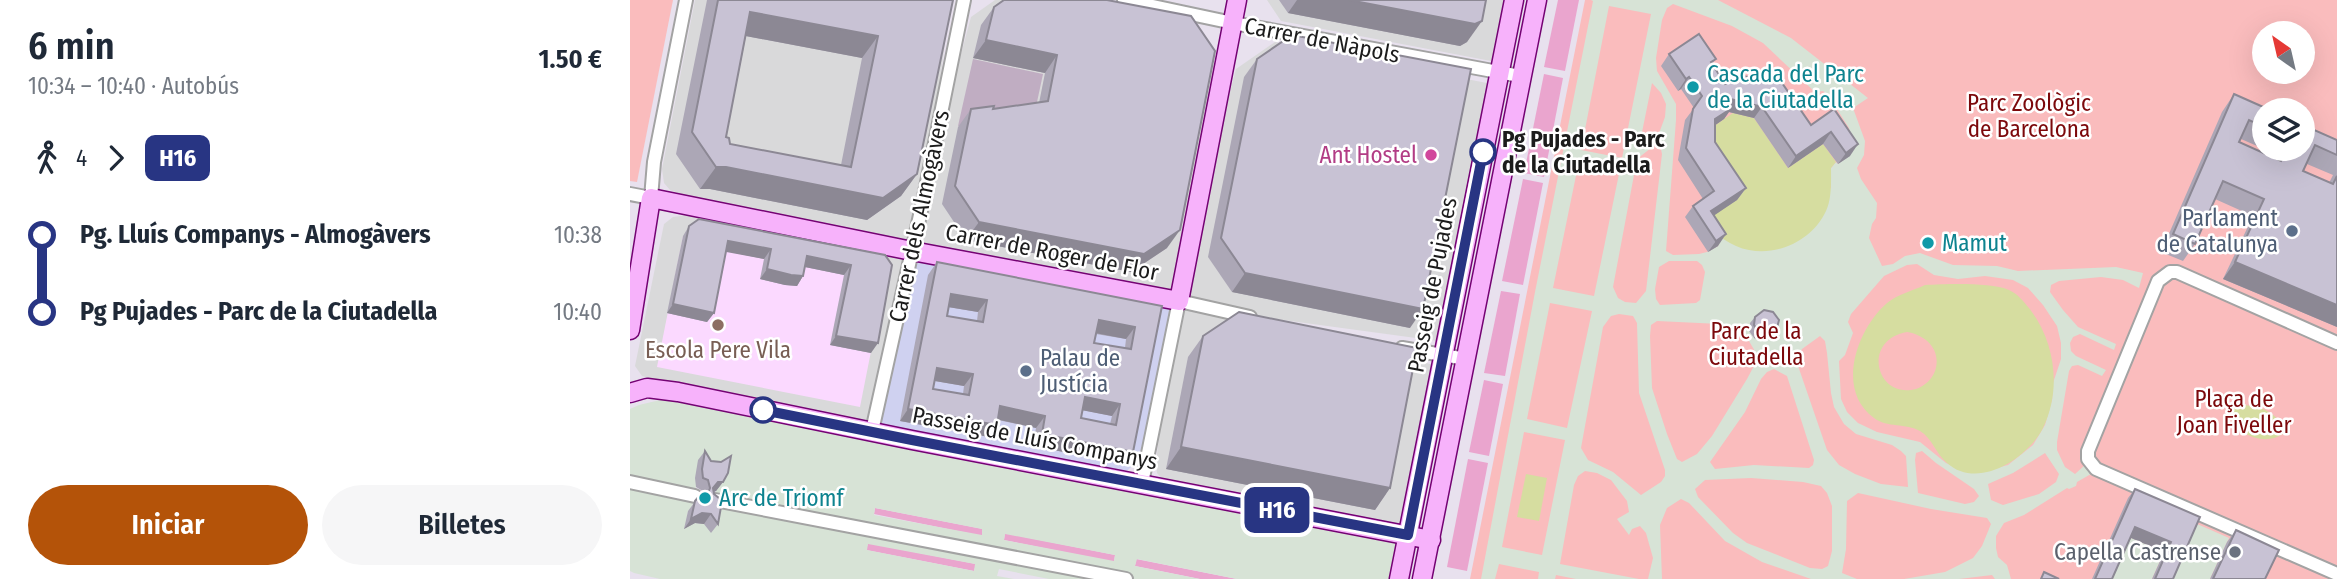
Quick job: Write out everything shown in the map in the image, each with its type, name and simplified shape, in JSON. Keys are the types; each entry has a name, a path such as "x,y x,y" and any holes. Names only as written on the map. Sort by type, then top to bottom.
{"street":[{"path":"630,330 651,198 654,162 686,0"},
{"name":"Carrer dels Almogàvers","path":"872,431 964,0"},
{"name":"Carrer de Nàpols","path":"1124,0 1520,76"},
{"path":"1142,483 1237,0"},
{"name":"Passeig de Pujades","path":"1399,579 1514,0"},
{"name":"Passeig de Pujades","path":"1422,579 1537,0"},
{"name":"Carrer de Roger de Flor","path":"630,194 1269,320"},
{"path":"2337,343 2177,272 2170,272 2158,281 2088,452 2088,459 2096,469 2337,574"},
{"path":"1389,345 1466,359"},
{"name":"Passeig de Lluís Companys","path":"630,393 647,388 678,392 1430,540"},
{"path":"630,482 695,496"},
{"path":"715,500 1126,579"}],"shaded area":[{"path":"695,0 941,0 949,12 927,180 971,17 995,0 1066,0 1183,23 1214,65 1191,239 1236,69 1275,42 1487,83 1490,86 1438,341 1238,314 1434,365 1406,521 1399,524 1161,478 1157,473 1156,462 1169,352 872,431 761,409 642,376 635,366 664,224 673,217 688,215 848,238 678,193 670,190 664,183 662,169"},
{"path":"1267,0 1510,0 1497,57 1491,61 1281,21"},
{"path":"1558,0 1579,0 1565,71 1544,67"},
{"path":"1591,0 1718,0 1791,38 1868,98 1853,108 1865,141 1864,155 1857,168 1877,203 1876,218 1869,238 1882,266 1920,253 1953,265 1997,266 2018,271 2116,267 2143,273 2139,288 2123,280 2101,277 2059,281 2051,285 2050,292 2078,327 2116,344 2114,350 2080,334 2073,337 2070,343 2071,351 2076,356 2106,370 2102,376 2078,365 2072,366 2057,442 2057,450 2065,467 2075,474 2085,465 2091,474 2077,482 2076,486 2067,488 2024,515 2004,523 1996,536 1996,548 1998,557 2007,565 2011,579 1995,579 1992,575 1959,579 1904,579 1945,572 1973,558 1982,546 1991,524 1987,518 1858,493 1847,501 1846,549 1842,573 1857,579 1811,579 1762,562 1725,541 1689,503 1681,499 1667,508 1660,525 1662,579 1648,579 1653,558 1646,533 1640,526 1632,529 1629,535 1617,519 1629,512 1627,501 1611,480 1585,471 1578,476 1574,485 1560,564 1639,579 1576,579 1556,575 1555,579 1538,579 1539,572 1499,564 1495,579 1481,579 1593,1","holes":["1673,4 1732,26 1763,43 1815,92 1823,91 1828,95 1849,128 1852,146 1838,164 1836,162 1831,168 1831,188 1721,238 1718,246 1707,252 1673,255 1666,251 1676,104 1657,71 1656,58 1662,20 1667,8","1609,6 1651,14 1622,158 1581,150","1652,83 1666,104 1665,117 1658,136 1640,142","1656,144 1660,145 1662,154 1646,291 1636,303 1618,298 1613,287 1637,159","1579,161 1620,169 1594,296 1553,288","1669,261 1697,261 1702,265 1705,272 1700,300 1696,303 1660,305 1656,299 1659,267","1917,264 1934,275 1958,279 1985,276 2013,280 2028,288 2057,326 2061,343 2061,359 2053,383 2052,400 2045,425 2033,445 2008,465 1985,471 1966,472 1946,463 1920,442 1877,432 1858,423 1847,412 1841,399 1839,361 1845,355 1853,333 1848,322 1851,314 1884,276 1907,265","1550,303 1592,311 1567,428 1527,419","1611,316 1633,316 1637,323 1639,393 1665,476 1661,482 1641,495 1613,472 1588,460 1581,448 1603,327","1657,321 1720,324 1734,328 1749,341 1756,353 1756,362 1747,379 1712,436 1697,454 1682,462 1677,459 1652,388 1650,336 1651,325","1820,336 1825,341 1834,407 1844,424 1856,434 1892,445 1906,456 1908,487 1881,484 1855,474 1839,465 1827,450 1796,360 1802,349","1774,369 1787,376 1814,460 1813,465 1809,468 1754,465 1715,469 1710,462 1745,412 1767,372","1524,432 1565,440 1542,555 1502,547","1922,451 1974,489 1979,496 1974,502 1965,504 1918,493 1915,460 1916,453","2045,453 2059,474 2056,482 2039,494 2003,505 1991,500 1988,484 2013,473","1751,478 1821,486 1832,506 1832,551 1828,566 1822,569 1810,568 1747,543 1733,533 1698,497 1695,489 1705,480"]},
{"path":"973,59 1043,74 1034,116 958,126"},
{"path":"1544,74 1563,78 1544,177 1524,173"},
{"path":"1733,113 1754,118 1788,168 1823,144 1836,162 1831,168 1828,206 1820,221 1804,237 1784,248 1761,251 1742,248 1719,236 1703,223 1707,131"},
{"path":"1523,179 1543,183 1523,285 1502,281"},
{"path":"683,236 886,275 860,407 657,367"},
{"name":"Palau de Justícia","path":"912,251 1179,301 1169,352 1138,459 1134,464 1128,470 1122,471 912,440 872,431"},
{"path":"1968,284 2009,290 2029,308 2045,335 2054,382 2049,413 2036,439 2014,460 2001,467 1973,474 1959,471 1943,459 1920,431 1874,418 1862,406 1855,392 1853,376 1859,343 1876,314 1900,295 1925,285","holes":["1907,332 1931,345 1937,363 1934,374 1925,384 1916,389 1902,390 1891,386 1883,378 1879,368 1879,356 1883,346 1893,337"]},
{"path":"1501,291 1520,294 1505,376 1484,373"},
{"path":"1484,380 1503,384 1489,456 1469,452"},
{"path":"660,400 679,401 1398,542 1395,579 1237,579 1137,559 1135,566 1200,579 1049,579 999,569 997,576 1014,579 660,579 630,571 630,409","holes":["697,481 717,485 712,513 705,524 686,522 688,511 692,509","875,508 982,529 982,535 874,515","1005,534 1115,555 1114,561 1004,540","868,544 975,564 974,571 867,550"]},
{"path":"2243,405 2257,407 2275,416 2283,434 2275,438 2259,439 2243,432 2228,412"},
{"path":"1468,459 1488,463 1467,571 1447,567"},
{"path":"1526,474 1547,478 1539,521 1517,517"},
{"path":"875,508 983,529 982,536 874,514"},
{"path":"2195,523 2229,538 2210,579 2171,579"},
{"path":"1005,533 1115,555 1114,562 1004,540"},
{"path":"2129,537 2164,552 2152,579 2110,579"},
{"path":"868,543 976,564 974,571 866,550"},
{"path":"1136,559 1237,579 1200,579 1135,566"}],"green space":[{"path":"630,0 673,0 637,182 630,181"},
{"name":"Parc de la Ciutadella","path":"1585,0 2337,0 2337,579 1470,579"}],"building":[{"path":"718,0 953,0 917,174 883,198 716,167 692,132","holes":["750,12 878,36 851,167 730,144 729,138 726,137"]},
{"path":"1004,0 1107,0 1191,16 1215,51 1180,230 1144,254 979,222 955,186 971,109 994,106 993,109 1048,101 1057,55 986,40 994,7"},
{"path":"1349,0 1486,0 1482,21 1475,24"},
{"path":"1699,34 1716,59 1711,62 1725,84 1743,76 1782,83 1811,125 1834,109 1858,144 1846,153 1831,132 1796,156 1762,107 1731,99 1732,108 1715,119 1715,142 1746,188 1711,211 1726,234 1716,241 1693,206 1714,191 1686,148 1693,109 1702,96 1669,54"},
{"path":"1292,35 1471,69 1423,309 1245,273 1221,238 1257,59"},
{"name":"Parlament de Catalunya","path":"2234,94 2252,102 2252,121 2249,120 2239,142 2252,148 2252,161 2308,161 2303,171 2333,184 2337,176 2337,305 2235,262 2264,199 2223,181 2195,244 2173,234"},
{"name":"Parlament de Catalunya","path":"2315,130 2337,140 2337,155 2315,145"},
{"path":"699,219 885,255 892,265 878,343 836,336 851,265 807,256 803,276 791,275 767,269 771,249 728,241 714,313 673,304 689,226"},
{"name":"Palau de Justícia","path":"937,262 1162,306 1133,452 1042,434 1045,416 1000,406 997,425 908,409","holes":["951,294 987,300 983,322 947,316","1099,320 1135,327 1131,349 1094,343","937,368 973,374 969,395 933,389","1085,397 1120,404 1116,425 1081,418"]},
{"path":"1764,310 1773,312 1779,320 1777,328 1767,334 1759,332 1754,325 1755,317"},
{"path":"1239,312 1417,348 1390,488 1181,447 1203,336"},
{"path":"705,451 711,461 721,462 731,456 728,473 723,482 718,482 713,488 714,494 720,499 718,524 711,514 702,513 691,519 695,501 700,495 708,493 710,488 708,480 703,478"},
{"path":"2135,489 2200,517 2173,579 2155,579 2171,542 2135,527 2112,579 2095,579"},
{"name":"Capella Castrense","path":"2236,530 2279,550 2265,579 2213,579"},
{"path":"2044,572 2059,579 2041,579"}],"bus line":[{"name":"H16","path":"763,410 1408,535 1483,152"}],"place":[{"name":"Cascada del Parc de la Ciutadella","path":"1693,87"},
{"name":"Pg Pujades - Parc de la Ciutadella","path":"1483,152"},
{"name":"Ant Hostel","path":"1431,155"},
{"name":"Parlament de Catalunya","path":"2292,231"},
{"name":"Mamut","path":"1928,243"},
{"name":"Escola Pere Vila","path":"718,325"},
{"name":"Palau de Justícia","path":"1026,371"},
{"name":"Arc de Triomf","path":"705,498"},
{"name":"Capella Castrense","path":"2235,552"}],"park label":[{"name":"Parc Zoològic de Barcelona","path":"2029,116"},
{"name":"Plaça de Joan Fiveller","path":"2234,412"}]}
